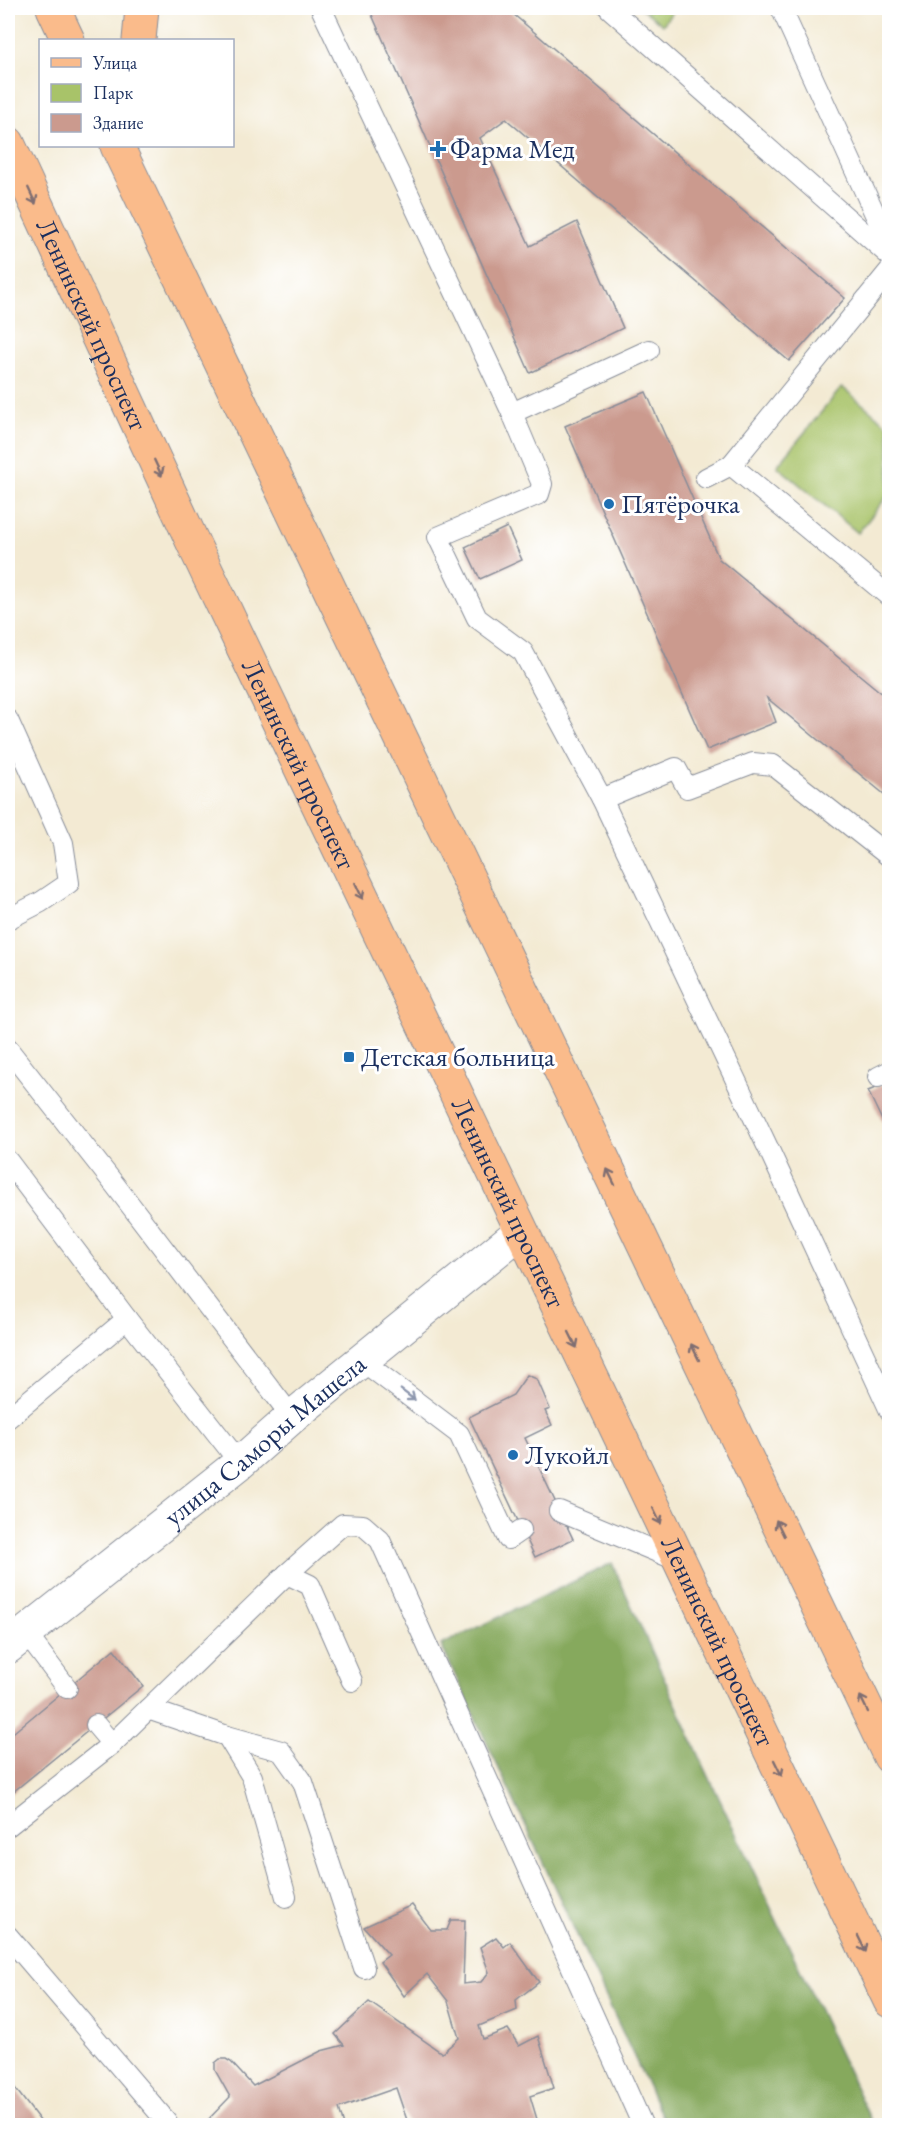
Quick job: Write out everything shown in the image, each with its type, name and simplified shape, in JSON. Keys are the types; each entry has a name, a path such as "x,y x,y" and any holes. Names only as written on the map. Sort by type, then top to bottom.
{"main road":[{"path":"53,8 68,39"},
{"path":"139,39 142,8"},
{"path":"117,147 890,1757"},
{"path":"139,147 145,206"},
{"name":"Ленинский проспект","path":"10,155 194,546 890,2001"}],"street":[{"name":"улица Саморы Машела","path":"16,1640 240,1463 361,1359 521,1231"}],"lane":[{"path":"321,8 512,413 542,484 539,494 438,537 477,618 523,652 602,799 770,1152 883,1382 890,1411"},
{"path":"609,8 890,256"},
{"path":"781,8 890,247"},
{"path":"706,478 731,465 890,270"},
{"path":"512,413 649,350"},
{"path":"731,465 890,597"},
{"path":"8,720 63,843 69,883 41,902 8,919"},
{"path":"602,799 676,768 687,788 753,763 773,765 890,858"},
{"path":"8,1049 292,1416"},
{"path":"8,1161 127,1319 240,1463"},
{"path":"8,1418 127,1319"},
{"path":"361,1359 459,1434 508,1539 521,1530"},
{"path":"559,1511 679,1561"},
{"path":"8,1826 112,1744 287,1574 343,1524 363,1525 380,1540 644,2126"},
{"path":"287,1574 310,1585 352,1681"},
{"path":"16,1640 67,1688"},
{"path":"148,1709 227,1736 281,1751 303,1782 364,1968"},
{"path":"96,1725 112,1744"},
{"path":"227,1736 252,1777 286,1897"},
{"path":"8,1936 167,2122"}],"green space":[{"path":"641,8 675,8 663,25"},
{"path":"842,387 889,426 889,494 858,533 777,466"},
{"path":"612,1563 704,1766 873,2125 666,2125 441,1645"}],"building":[{"path":"369,8 506,8 845,298 789,361 506,119 480,138 530,246 577,222 623,328 530,373"},
{"path":"646,392 719,559 890,700 890,799 767,698 776,722 707,750 565,426"},
{"path":"507,527 522,560 480,579 465,547"},
{"path":"890,1082 890,1137 868,1091"},
{"path":"527,1375 537,1379 550,1409 545,1411 552,1425 525,1438 573,1539 535,1557 469,1417 513,1395"},
{"path":"114,1649 143,1686 8,1796 8,1737"},
{"path":"412,1905 431,1930 447,1930 451,1920 465,1920 463,1984 481,1982 489,1972 480,1947 496,1937 504,1947 510,1942 539,1982 516,2000 517,2010 479,2026 483,2039 508,2029 519,2046 538,2036 554,2088 530,2096 539,2126 409,2126 396,2088 339,2108 344,2126 202,2126 230,2097 215,2070 215,2063 220,2059 231,2062 253,2086 321,2051 344,2045 335,2034 369,2002 442,2053 459,2038 448,2001 427,1974 404,1996 380,1962 389,1955 364,1927"},
{"path":"8,2079 44,2126 8,2126"}],"place":[{"name":"Фарма Мед","path":"438,149"},
{"name":"Пятёрочка","path":"609,504"},
{"name":"Детская больница","path":"349,1057"},
{"name":"Лукойл","path":"513,1455"}]}
